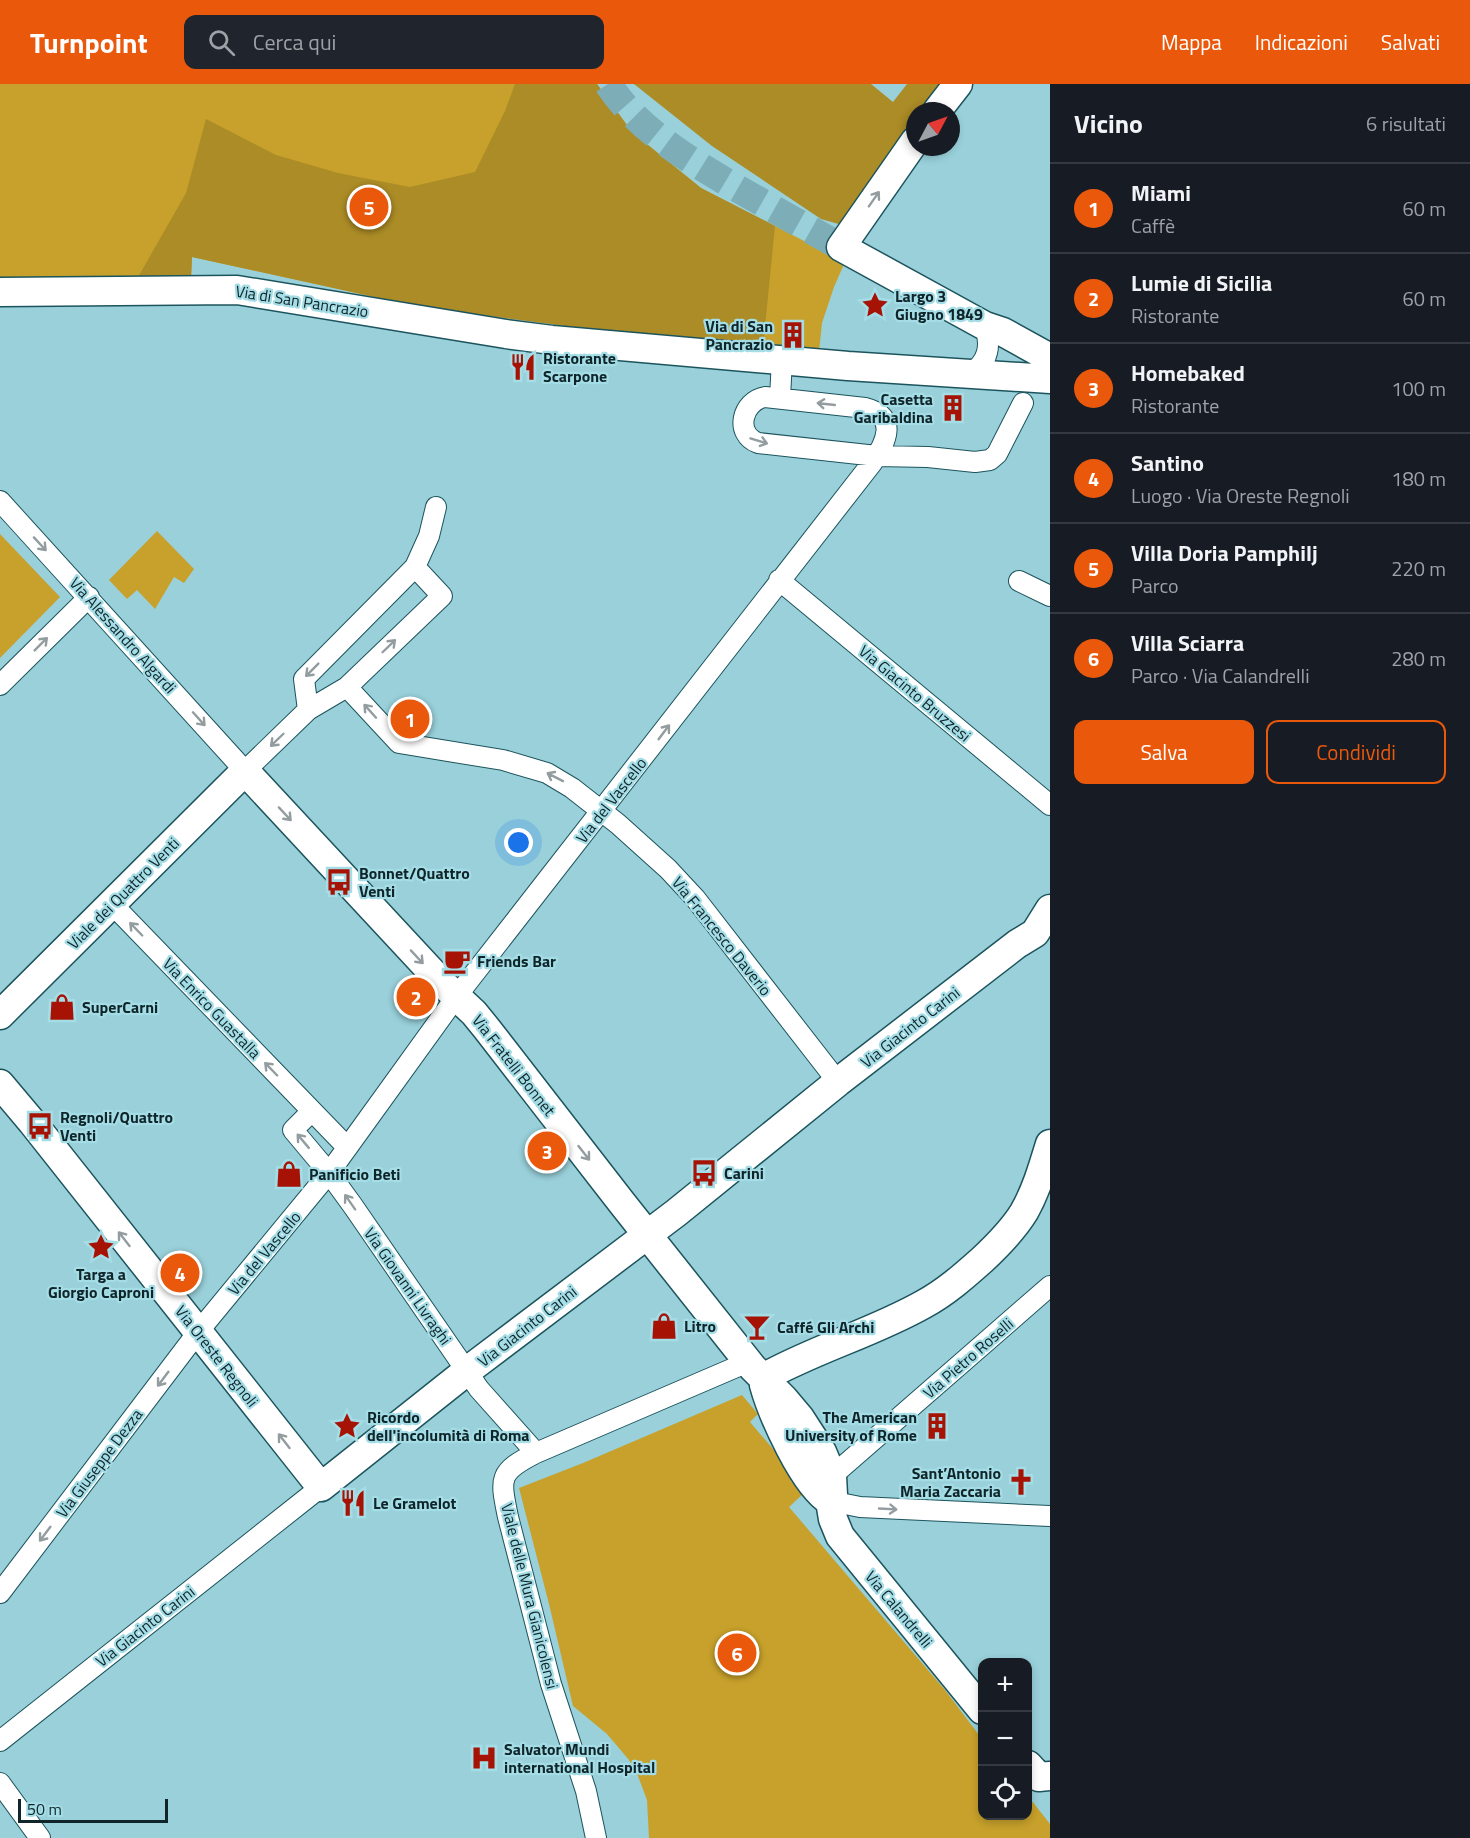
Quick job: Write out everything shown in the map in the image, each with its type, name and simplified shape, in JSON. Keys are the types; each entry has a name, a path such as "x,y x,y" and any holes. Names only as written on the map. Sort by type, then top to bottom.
{"street":[{"path":"945,102 958,84"},
{"path":"877,456 886,439 887,428 881,416 865,408 759,399 746,411 743,419 744,429 754,442 877,456 928,457 975,462 990,460 997,454 1041,382 1003,332 985,326 841,247 906,154"},
{"name":"Via di San Pancrazio","path":"0,292 237,290 552,340 970,374 1041,382"},
{"path":"970,374 977,370 986,357 989,341 985,326"},
{"path":"780,399 782,359"},
{"name":"Via del Vascello","path":"198,1332 329,1173 456,997 877,456"},
{"name":"Via Alessandro Algardi","path":"0,501 245,771"},
{"path":"308,710 304,679 415,567 429,536 436,507"},
{"path":"245,771 308,710 347,687 442,596 415,567"},
{"name":"Via Giacinto Bruzzesi","path":"780,580 1050,805"},
{"path":"1019,581 1050,596"},
{"path":"0,685 89,597"},
{"name":"Via Francesco Daverio","path":"347,687 399,743 503,760 547,773 572,788 602,812 668,869 695,898 838,1082"},
{"name":"Viale dei Quattro Venti","path":"0,1015 245,771"},
{"name":"Via Fratelli Bonnet","path":"245,771 487,1029 755,1370"},
{"name":"Via Enrico Guastalla","path":"112,904 347,1147"},
{"name":"Via Giacinto Carini","path":"0,1741 467,1371 647,1235 838,1082 1017,944 1045,929"},
{"name":"Via Oreste Regnoli","path":"0,1084 321,1487"},
{"name":"Via Giovanni Livraghi","path":"312,1111 294,1130 329,1173 483,1394 536,1453"},
{"name":"Viale delle Mura Gianicolensi","path":"596,1838 585,1791 551,1684 503,1491 503,1480 507,1472 515,1464 536,1453 755,1370 786,1365 914,1309 938,1295 964,1276 1002,1241 1019,1220 1036,1186 1050,1144"},
{"name":"Via Pietro Roselli","path":"831,1489 1050,1286"},
{"name":"Via Giuseppe Dezza","path":"0,1593 198,1332"},
{"name":"Via Calandrelli","path":"755,1370 790,1447 816,1490 831,1489 835,1525 845,1543 978,1705"},
{"path":"831,1489 860,1507 1050,1516"},
{"path":"0,1783 40,1838"}],"shaded area":[{"path":"0,84 597,84 632,132 701,188 845,262 822,323 819,352 420,307 192,257 191,279 0,279"},
{"path":"515,84 597,84 632,132 701,188 775,226 763,347 703,344 420,307 192,257 191,279 137,279 186,193 206,119 276,155 338,173 410,187 475,172 505,111"},
{"path":"634,84 871,84 893,102 907,84 955,84 940,102 906,102 906,145 842,225 821,219 712,146"},
{"path":"157,531 194,569 184,583 174,577 155,609 137,590 127,599 109,580"},
{"path":"0,534 60,597 0,658"},
{"path":"742,1395 758,1414 750,1422 796,1476 791,1481 803,1494 789,1507 945,1690 978,1734 978,1820 1032,1820 1032,1801 1050,1824 1050,1838 649,1838 647,1800 629,1760 607,1734 573,1706 519,1488"}],"tunnel":[{"path":"608,84 633,115 678,152 841,247"}],"place":[{"name":"Villa Doria Pamphilj","path":"369,207"},
{"name":"Largo 3 Giugno 1849","path":"875,305"},
{"name":"Via di San Pancrazio","path":"793,335"},
{"name":"Ristorante Scarpone","path":"523,367"},
{"name":"Casetta Garibaldina","path":"953,408"},
{"name":"Miami","path":"410,719"},
{"name":"Bonnet/Quattro Venti","path":"339,882"},
{"name":"Friends Bar","path":"457,961"},
{"name":"Lumie di Sicilia","path":"416,997"},
{"name":"SuperCarni","path":"62,1007"},
{"name":"Regnoli/Quattro Venti","path":"40,1126"},
{"name":"Homebaked","path":"547,1151"},
{"name":"Carini","path":"704,1173"},
{"name":"Panificio Beti","path":"289,1174"},
{"name":"Targa a Giorgio Caproni","path":"101,1247"},
{"name":"Santino","path":"180,1273"},
{"name":"Litro","path":"664,1326"},
{"name":"Caffé Gli Archi","path":"757,1327"},
{"name":"Ricordo dell'incolumità di Roma","path":"347,1426"},
{"name":"The American University of Rome","path":"937,1426"},
{"name":"Sant’Antonio Maria Zaccaria","path":"1021,1482"},
{"name":"Le Gramelot","path":"353,1503"},
{"name":"Villa Sciarra","path":"737,1653"},
{"name":"Salvator Mundi international Hospital","path":"484,1758"}]}
